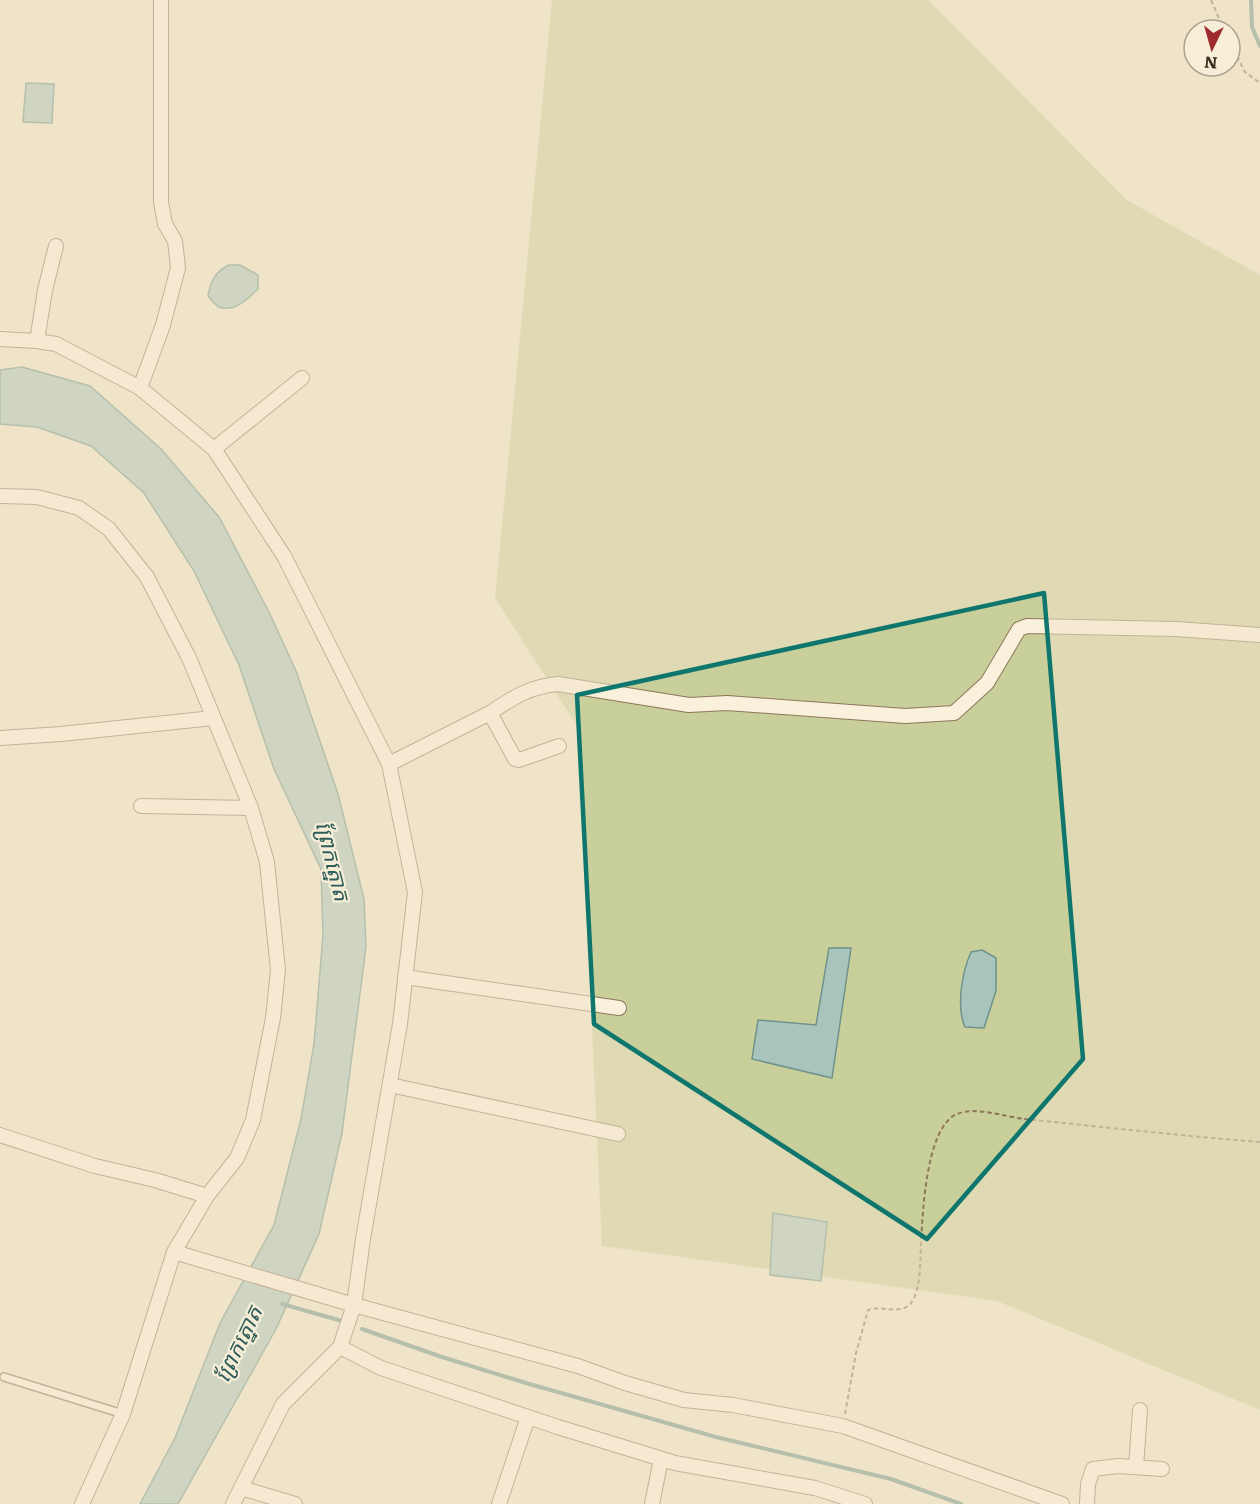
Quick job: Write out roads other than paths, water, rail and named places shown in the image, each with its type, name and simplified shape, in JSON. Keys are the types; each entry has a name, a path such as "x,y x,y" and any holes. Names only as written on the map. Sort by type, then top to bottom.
{"street":[{"path":"140,388 163,325 178,268 175,241 165,224 161,202 161,0"},
{"path":"37,341 45,290 56,246"},
{"path":"0,339 56,344 140,388 214,449 284,556 389,764 415,892 390,1085 354,1305 340,1347 283,1404 233,1504"},
{"path":"214,449 302,378"},
{"path":"0,496 37,497 79,508 109,529 147,577 189,658 251,807 267,862 278,970 273,1018 253,1120 237,1158 207,1196 174,1252 123,1414 82,1504"},
{"path":"389,764 490,713 517,695 541,686 558,684 689,705 727,703 933,716 954,713 987,683 1019,629 1027,626 1176,629 1260,635"},
{"path":"490,713 515,759 519,760 559,746"},
{"path":"0,738 61,734 213,717"},
{"path":"141,806 251,807"},
{"path":"405,977 619,1008"},
{"path":"390,1085 618,1134"},
{"path":"0,1135 95,1166 155,1180 207,1196"},
{"path":"174,1252 354,1305 578,1366 625,1383 684,1400 733,1406 843,1426 1062,1504"},
{"path":"340,1347 381,1368 662,1459 815,1488 865,1504"},
{"path":"1136,1467 1140,1410"},
{"path":"499,1504 528,1417"},
{"path":"652,1504 662,1459"},
{"path":"1087,1504 1088,1484 1093,1469 1118,1466 1162,1469"},
{"path":"241,1488 295,1504"}],"lane":[{"path":"4,1377 123,1414"}],"water":[{"path":"26,83 54,84 52,123 23,122"},
{"path":"229,265 240,265 258,275 258,289 241,304 225,308 218,306 208,296 214,277"},
{"name":"ព្រែកត្នោត","path":"22,367 90,386 161,449 219,517 269,612 296,671 338,794 364,899 366,947 342,1133 319,1234 276,1329 178,1504 140,1504 175,1438 220,1323 274,1225 301,1119 314,1044 323,935 321,869 274,769 239,665 194,571 144,493 91,446 37,427 0,424 0,370"},
{"path":"829,948 851,948 832,1078 752,1059 758,1020 816,1025"},
{"path":"982,950 996,958 996,991 984,1028 965,1027 961,1000 965,969 971,952"},
{"path":"773,1213 827,1222 821,1281 770,1275"}],"waterway":[{"path":"1251,0 1252,27 1260,46"},
{"path":"282,1304 342,1321"},
{"path":"362,1329 526,1383 716,1437 891,1479 961,1504"}]}
